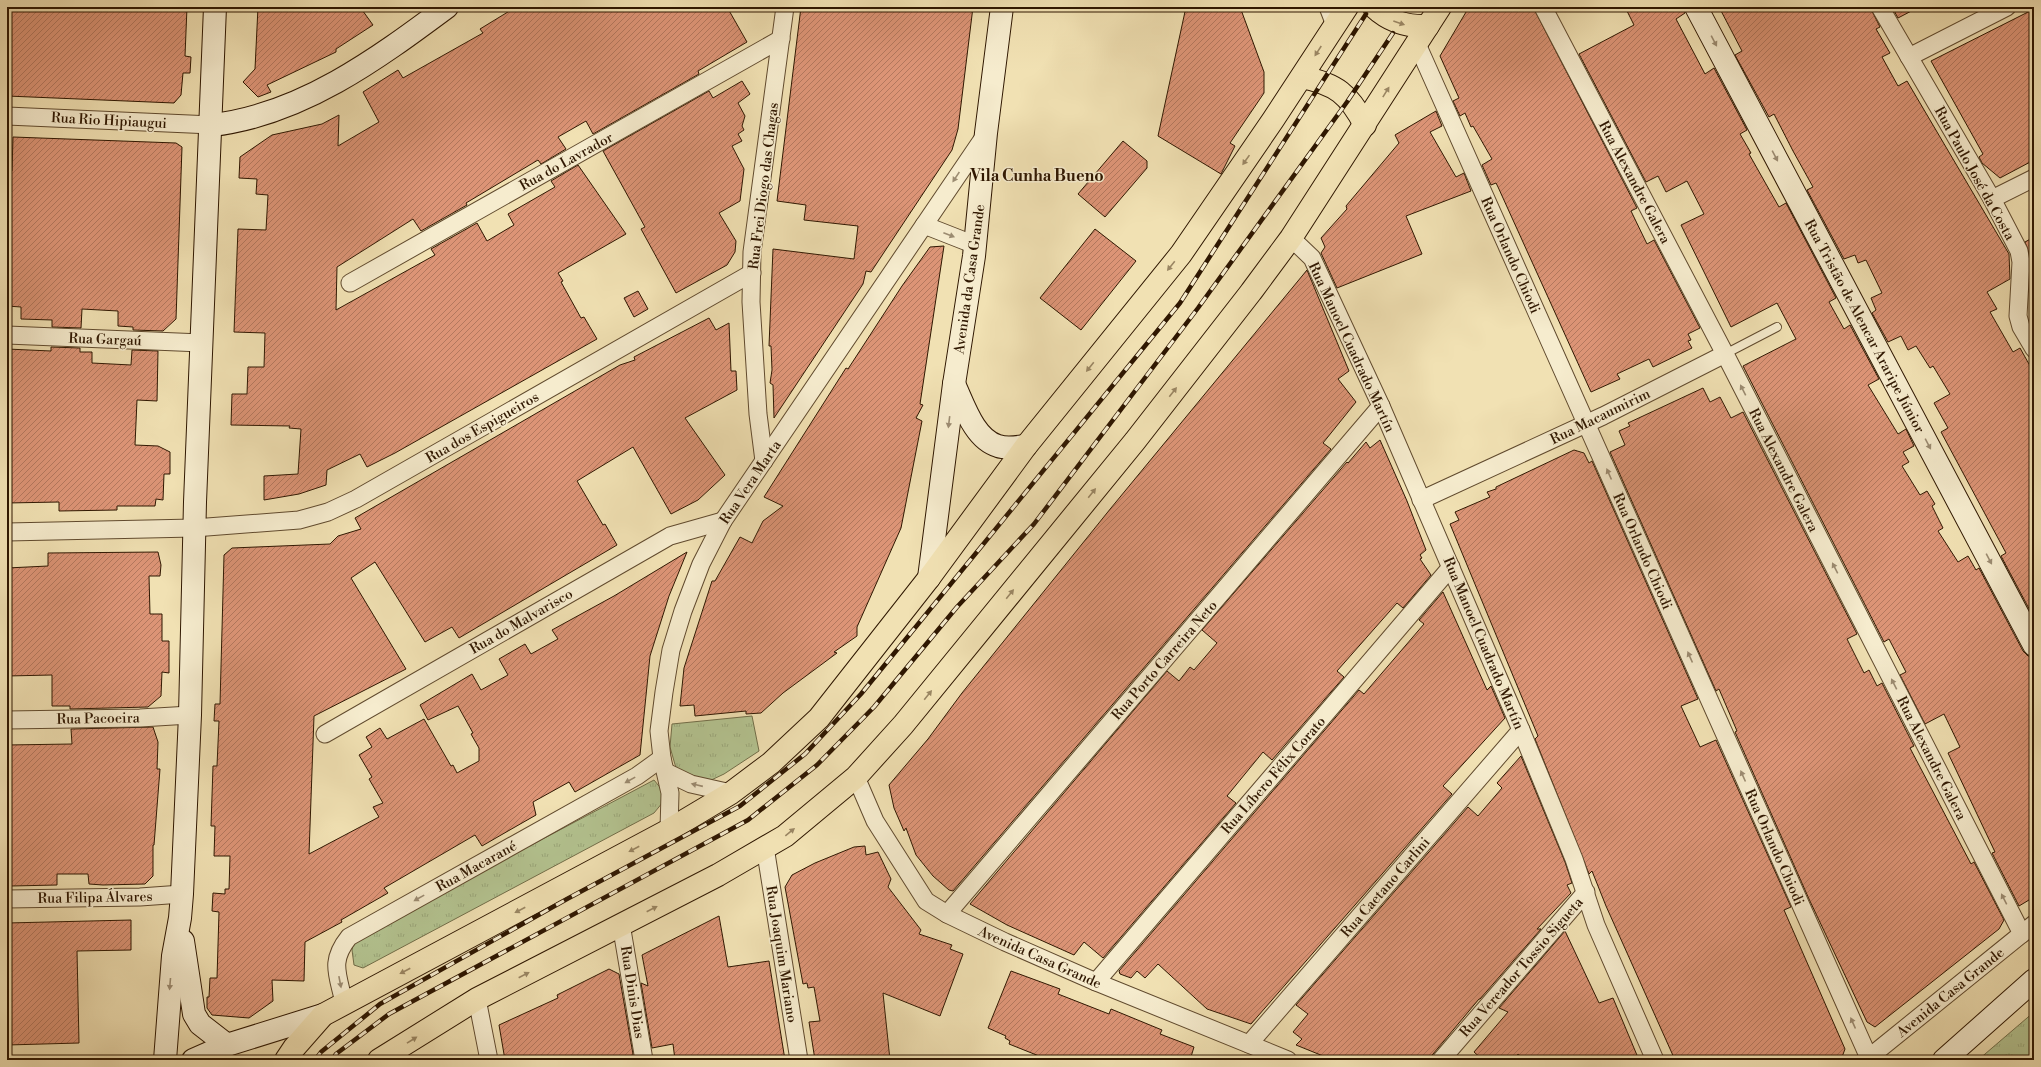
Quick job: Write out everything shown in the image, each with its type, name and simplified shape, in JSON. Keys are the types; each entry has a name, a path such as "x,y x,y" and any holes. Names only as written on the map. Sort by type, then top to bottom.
{"main road":[{"path":"1374,7 1390,20 1403,24 1428,26"},
{"path":"378,1060 478,999 718,875 785,836 856,777 903,725 1135,441 1291,238 1440,7"},
{"path":"286,1060 294,1048 323,1015 669,830 731,793 771,763 819,718 929,578 1026,446 1181,254 1302,77 1337,13"},
{"path":"1302,77 1332,86 1356,106 1365,125"}],"street":[{"path":"166,1060 173,956 180,918 182,894 190,715 194,528 216,7"},
{"path":"212,125 239,122 311,96 386,52 447,7"},
{"name":"Rua Frei Diogo das Chagas","path":"764,461 757,407 751,302 752,252 785,7"},
{"name":"Avenida da Casa Grande","path":"929,578 954,384 975,245 986,133 1002,7"},
{"name":"Rua Alexandre Galera","path":"1543,7 2028,929"},
{"name":"Rua Tristão de Alencar Araripe Júnior","path":"1696,7 2034,645"},
{"name":"Rua Paulo José da Costa","path":"1880,7 1992,199 2019,251 2021,262 2018,316 2021,327 2034,349"},
{"path":"1909,57 2007,7"},
{"name":"Rua do Lavrador","path":"350,283 781,39"},
{"name":"Rua Orlando Chiodi","path":"1417,44 1587,424 1867,1059"},
{"name":"Rua Rio Hipiaugui","path":"7,116 212,125"},
{"name":"Rua Vera Marta","path":"669,830 670,793 659,731 671,650 683,611 701,564 723,521 986,133"},
{"path":"1992,199 2034,178"},
{"path":"924,226 975,245"},
{"name":"Rua Manoel Cuadrado Martín","path":"1291,238 1312,258 1381,406 1521,730 1574,859 1596,925 1654,1060"},
{"name":"Rua dos Espigueiros","path":"7,532 194,528 299,520 328,512 356,499 752,273"},
{"name":"Rua Gargaú","path":"7,335 202,343"},
{"name":"Rua Macaumirim","path":"1421,500 1587,424 1725,354"},
{"path":"954,384 978,431 988,442 999,447 1026,446"},
{"name":"Rua Porto Carreira Neto","path":"947,914 1381,406"},
{"name":"Rua do Malvarisco","path":"324,734 670,536 723,521"},
{"name":"Rua Líbero Félix Corato","path":"1096,982 1451,567"},
{"name":"Rua Pacoeira","path":"7,720 140,718 190,715"},
{"name":"Rua Caetano Carlini","path":"1249,1044 1521,730"},
{"path":"664,765 691,784 731,793"},
{"name":"Rua Macarané","path":"344,1003 336,962 340,949 349,937 637,776 664,765"},
{"name":"Avenida Casa Grande","path":"856,777 875,821 926,901 947,914 1096,982 1288,1060"},
{"name":"Rua Joaquim Mariano","path":"765,847 799,1060"},
{"name":"Rua Vereador Tossio Sigueta","path":"1441,1060 1586,892"},
{"name":"Rua Filipa Álvares","path":"7,899 140,897 182,894"},
{"path":"180,918 194,1014 200,1024 227,1045"},
{"name":"Rua Dinis Dias","path":"622,924 644,1060"},
{"name":"Avenida Casa Grande","path":"1867,1059 2028,929"},
{"path":"1944,1060 2034,980"},
{"path":"478,999 489,1060"},
{"path":"193,1060 227,1045 323,1015"}],"lane":[{"name":"Rua Macaumirim","path":"1725,354 1777,327"}],"green space":[{"path":"752,716 759,751 724,774 707,782 676,768 670,747 672,724"},
{"path":"654,780 663,791 663,802 654,813 363,968 354,965 352,950 354,939"},
{"path":"2034,1012 2034,1060 1978,1060"}],"building":[{"path":"7,7 187,7 185,56 191,57 190,73 183,73 181,95 174,103 7,96"},
{"path":"258,7 360,7 373,25 336,49 336,52 267,85 271,92 258,97 243,82 255,69"},
{"path":"516,7 727,7 747,42 698,71 699,74 593,134 586,121 558,137 566,149 541,164 538,160 466,203 467,205 421,231 413,219 337,267 336,310 435,255 431,249 477,223 487,241 514,225 508,214 555,187 551,181 578,165 626,234 558,273 563,281 561,282 581,318 584,317 597,339 395,453 367,467 360,454 327,470 326,485 299,494 264,500 264,476 298,474 301,429 289,428 290,426 231,425 232,394 247,394 248,367 264,367 265,333 234,332 238,229 266,230 268,195 256,194 257,179 239,178 240,157 272,135 322,124 339,115 338,146 379,122 363,92 398,70 403,78 483,33 480,29"},
{"path":"801,7 973,7 958,129 952,150 871,272 866,271 863,284 774,418 773,385 770,383 772,370 771,346 769,346 773,249 854,259 858,226 804,220 806,205 777,201"},
{"path":"1186,7 1240,7 1264,72 1264,93 1230,143 1235,146 1221,174 1158,136"},
{"path":"1469,7 1533,7 1637,208 1631,211 1647,244 1654,240 1700,328 1688,334 1691,340 1688,341 1692,348 1653,367 1649,359 1617,374 1620,379 1591,392 1498,187 1496,183 1491,185 1482,165 1492,159 1473,126 1471,127 1465,113 1460,116 1453,101 1459,98 1440,56"},
{"path":"1625,7 1684,7 1685,13 1676,19 1705,74 1714,68 1747,130 1740,134 1751,153 1749,154 1779,207 1786,203 1836,298 1829,302 1844,329 1850,325 1879,379 1868,385 1898,434 1906,429 1914,446 1903,452 1909,462 1902,466 1920,495 1927,491 1935,504 1932,506 1943,528 1938,531 1958,562 1968,556 1976,570 1979,568 2023,651 2028,656 2034,657 2034,897 2019,906 1992,853 1995,852 1948,753 1960,747 1944,714 1925,724 1900,675 1906,672 1889,639 1884,642 1743,366 1796,339 1777,303 1731,327 1681,225 1704,214 1687,181 1666,192 1658,176 1646,182 1579,54 1634,25"},
{"path":"1719,7 1870,7 1880,27 1876,29 1890,53 1882,57 1898,86 1907,81 2009,254 2010,279 1987,292 1997,309 1990,312 2013,352 2020,348 2034,373 2034,618 2001,556 2006,553 1941,432 1948,428 1934,403 1950,394 1933,366 1930,368 1916,346 1908,350 1901,336 1888,342 1872,313 1876,310 1871,298 1882,293 1866,260 1858,263 1855,255 1844,259 1807,190 1813,187 1774,114 1769,117 1735,55 1742,51"},
{"path":"1892,7 1919,7 1898,18"},
{"path":"2034,9 2034,160 2000,178 1982,163 1979,157 1983,154 1931,61"},
{"path":"742,81 750,94 738,103 745,116 742,126 744,130 738,134 742,141 732,146 744,169 740,201 719,213 736,241 735,252 727,265 676,293 641,229 645,227 603,151 709,91 713,98"},
{"path":"1436,111 1442,126 1430,132 1456,177 1464,173 1471,191 1406,216 1422,254 1337,288 1321,253 1325,247 1321,238 1347,209 1346,206 1399,143 1395,135"},
{"path":"13,137 176,143 182,147 176,319 163,331 133,330 133,327 118,326 118,311 82,309 81,328 52,327 52,320 21,319 21,307 7,306 7,171 12,171"},
{"path":"1123,141 1147,161 1147,168 1105,217 1078,194"},
{"path":"1095,229 1136,261 1081,330 1040,298"},
{"path":"2034,237 2034,301 2029,292 2031,260 2025,242"},
{"path":"944,246 920,404 923,405 916,418 922,421 901,528 857,627 857,636 834,652 837,653 783,693 761,713 746,714 746,711 695,716 694,705 680,706 684,668 712,581 715,581 740,537 752,543 763,521 783,506 764,497 846,368 848,369 902,286 930,247"},
{"path":"1307,270 1349,371 1338,379 1356,402 1323,443 1331,449 953,891 949,890 933,876 916,855 906,828 904,831 894,808 889,785 928,739 962,693 1111,508"},
{"path":"638,291 648,309 634,317 624,298"},
{"path":"709,318 716,330 729,323 731,371 736,371 737,390 685,418 725,475 698,500 671,514 633,447 577,481 603,525 605,524 617,545 459,638 452,627 425,642 375,562 351,578 406,669 314,716 309,854 379,817 373,807 383,803 369,779 372,777 359,755 372,747 366,737 380,728 387,739 424,719 451,766 453,765 457,773 479,761 479,748 471,734 473,733 458,706 428,720 420,705 472,674 481,690 508,675 499,659 525,644 531,654 558,639 552,630 614,596 687,552 669,596 650,656 640,755 575,792 569,782 533,802 536,815 482,846 475,835 384,888 388,893 341,920 342,922 305,942 304,981 272,980 273,1001 249,1018 212,1015 207,1008 207,997 209,997 210,978 217,978 219,912 212,911 213,893 225,894 225,889 229,889 230,856 214,856 215,826 211,826 213,766 217,766 219,721 214,721 215,704 220,704 224,555 232,548 330,544 338,536 361,529 355,518 620,365 635,360 634,357"},
{"path":"51,347 80,348 80,352 92,352 92,363 131,365 132,350 158,351 157,401 137,400 135,445 158,446 170,452 170,474 164,474 163,500 156,499 155,506 117,506 117,510 59,511 59,502 7,503 7,349 51,351"},
{"path":"1703,388 1710,402 1720,397 1731,418 1743,412 1857,634 1847,639 1864,673 1869,670 1877,686 1882,683 1914,746 1910,748 1971,864 1974,862 2004,920 1999,929 1875,1027 1867,1022 1809,899 1735,732 1737,731 1719,689 1716,691 1610,452 1625,445 1619,431 1630,426 1628,423"},
{"path":"1380,440 1407,501 1426,550 1420,555 1422,558 1420,559 1431,575 1403,608 1397,603 1337,671 1344,677 1272,760 1263,752 1227,796 1236,803 1103,958 1084,942 1074,955 1007,925 970,904 1167,671 1179,681 1190,667 1194,670 1217,643 1202,630 1347,462 1348,463 1366,442 1370,448"},
{"path":"1574,450 1584,453 1589,463 1592,461 1698,699 1681,706 1700,747 1716,740 1791,907 1784,910 1845,1049 1842,1057 1837,1060 1675,1060 1606,906 1592,871 1589,874 1535,739 1538,736 1450,524 1459,520 1455,512 1490,497 1487,492 1496,489 1496,487"},
{"path":"158,552 161,565 160,576 149,576 150,614 162,614 162,641 169,641 169,673 162,672 161,696 148,707 70,709 70,706 52,706 52,675 7,676 7,568 48,566 48,553"},
{"path":"1443,592 1487,690 1491,686 1505,718 1443,786 1452,794 1251,1024 1207,1009 1158,964 1145,978 1137,971 1131,978 1120,974 1119,971 1359,690 1364,694 1424,624 1419,620"},
{"path":"153,727 158,742 157,769 160,769 153,845 153,876 145,884 103,885 89,884 88,874 57,874 57,885 11,886 11,878 7,878 7,745 72,744 71,729"},
{"path":"1521,756 1565,862 1572,883 1567,885 1571,893 1537,929 1541,929 1479,999 1428,1060 1333,1060 1296,1045 1302,1039 1293,1032 1308,1014 1296,1005 1468,807 1478,816 1502,788 1497,783"},
{"path":"865,846 866,855 878,852 891,879 888,887 921,930 919,934 952,945 950,949 963,954 940,1016 883,993 890,1060 815,1060 809,1022 820,1021 814,987 808,988 807,983 803,984 785,887 792,875 815,863 854,847"},
{"path":"719,916 728,967 769,961 785,1060 675,1060 673,1044 652,1048 641,983 648,986 642,955"},
{"path":"131,920 131,950 77,951 79,1043 7,1045 7,923"},
{"path":"1565,931 1599,1003 1613,998 1639,1060 1525,1060 1518,1054 1513,1060 1483,1060 1474,1052 1508,1012 1499,1008"},
{"path":"609,969 619,974 633,1054 632,1060 505,1060 499,1025 558,998 557,995"},
{"path":"1011,971 1060,989 1058,994 1109,1014 1111,1009 1162,1030 1160,1034 1194,1047 1190,1060 1049,1060 1009,1044 1010,1041 1005,1038 1006,1036 988,1028"}],"railway":[{"path":"315,1060 321,1052 380,1004 567,899 740,806 805,754 861,694 1180,303 1366,14"},
{"path":"332,1060 336,1054 389,1014 748,820 817,765 874,707 957,607 1034,524 1198,308 1347,102 1393,33"}],"district":[{"name":"Vila Cunha Bueno","path":"1037,175"}]}
